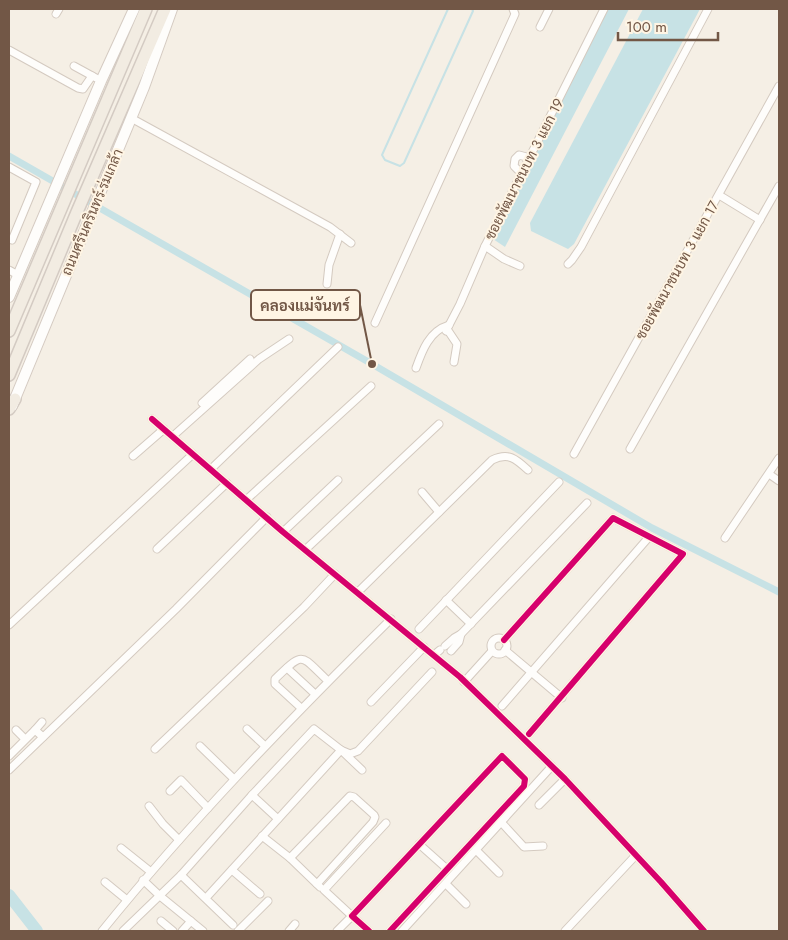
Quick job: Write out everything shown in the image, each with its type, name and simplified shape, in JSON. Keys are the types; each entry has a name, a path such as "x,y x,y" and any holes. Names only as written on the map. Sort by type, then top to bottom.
{"main road":[{"path":"9,297 13,272 64,168 97,79 134,9"},
{"path":"9,331 146,9"},
{"name":"ถนนศรีนครินทร์-ร่มเกล้า","path":"9,375 165,9"},
{"name":"ถนนศรีนครินทร์-ร่มเกล้า","path":"9,413 131,118 172,9"},
{"path":"9,409 15,399"}],"street":[{"path":"375,324 515,14 513,9"},
{"path":"540,27 549,9"},
{"name":"ซอยพัฒนาชนบท 3 แยก 19","path":"447,328 485,246 604,9"},
{"path":"568,264 581,247 708,9"},
{"path":"9,50 78,88 82,89 97,79"},
{"path":"74,66 97,79"},
{"name":"ซอยพัฒนาชนบท 3 แยก 17","path":"574,454 779,86"},
{"path":"131,118 330,227 351,242"},
{"path":"522,174 514,166 515,159 519,156 530,158"},
{"path":"9,168 36,182 12,240"},
{"path":"630,449 779,186"},
{"path":"719,194 760,220"},
{"path":"327,284 329,265 340,234"},
{"path":"485,246 504,259 520,266"},
{"path":"416,368 427,343 441,328 447,328 457,344 454,362"},
{"path":"202,403 211,398 259,359 289,339"},
{"path":"211,469 338,348"},
{"path":"173,436 250,359"},
{"path":"246,500 371,386"},
{"path":"152,419 283,532 424,647 443,653 464,682 565,779 704,931"},
{"path":"306,550 439,424"},
{"path":"133,456 164,429"},
{"path":"9,625 193,454"},
{"path":"358,592 492,460 500,456 509,456 528,470"},
{"path":"725,538 779,458"},
{"path":"769,474 779,481"},
{"path":"283,532 338,480"},
{"path":"419,629 558,482"},
{"path":"158,549 227,483"},
{"path":"422,492 439,512"},
{"path":"443,653 454,638 471,624 587,503"},
{"path":"9,770 202,583 266,517"},
{"path":"504,640 613,518 683,554 562,698 529,734"},
{"path":"502,706 649,537"},
{"path":"155,750 304,607 335,574"},
{"path":"446,600 471,624"},
{"path":"102,931 143,880 234,779 301,708 391,619"},
{"path":"464,682 492,651 491,643 494,639 500,638 504,640 507,645 506,650"},
{"path":"371,702 424,647"},
{"path":"506,650 562,698"},
{"path":"492,651 499,654 506,650"},
{"path":"301,708 275,684 275,679 296,660 305,659 328,681"},
{"path":"287,668 315,694"},
{"path":"341,750 350,754 358,751 432,672"},
{"path":"9,756 42,722"},
{"path":"247,729 265,746"},
{"path":"123,931 181,874 313,729 341,750 362,770"},
{"path":"16,730 25,739"},
{"path":"35,730 43,737"},
{"path":"200,746 234,779"},
{"path":"206,898 341,750"},
{"path":"337,931 502,756 525,779 524,786 390,931"},
{"path":"402,931 552,766"},
{"path":"539,805 565,779"},
{"path":"170,791 181,780 208,808"},
{"path":"252,795 278,819"},
{"path":"290,858 350,796 354,797 374,815 374,822 317,884"},
{"path":"149,806 179,840"},
{"path":"502,822 524,847 543,846"},
{"path":"324,890 386,823"},
{"path":"262,836 290,858 369,931"},
{"path":"419,844 447,869"},
{"path":"121,848 151,872"},
{"path":"476,850 500,873"},
{"path":"565,931 636,855"},
{"path":"232,870 260,894"},
{"path":"181,874 233,925"},
{"path":"143,880 203,931"},
{"path":"105,882 127,900"},
{"path":"446,884 466,904"},
{"path":"238,931 268,901"},
{"path":"162,921 173,931"},
{"path":"182,931 191,921"},
{"path":"288,931 295,924"}],"water":[{"path":"608,9 629,9 505,247 493,239"},
{"path":"643,9 700,9 574,244 568,249 531,231 530,223"}],"waterway":[{"path":"448,9 382,155 385,160 400,166 404,163 473,11 472,9"},
{"path":"9,156 372,364 652,528 779,592"},
{"path":"9,895 37,931"}],"cycle path":[{"path":"152,419 283,532 460,677 565,779 704,931"},
{"path":"504,640 613,518 683,554 529,734"},
{"path":"369,931 352,916 502,756 525,779 524,786 390,931"}],"place":[{"name":"คลองแม่จันทร์","path":"372,364"}]}
